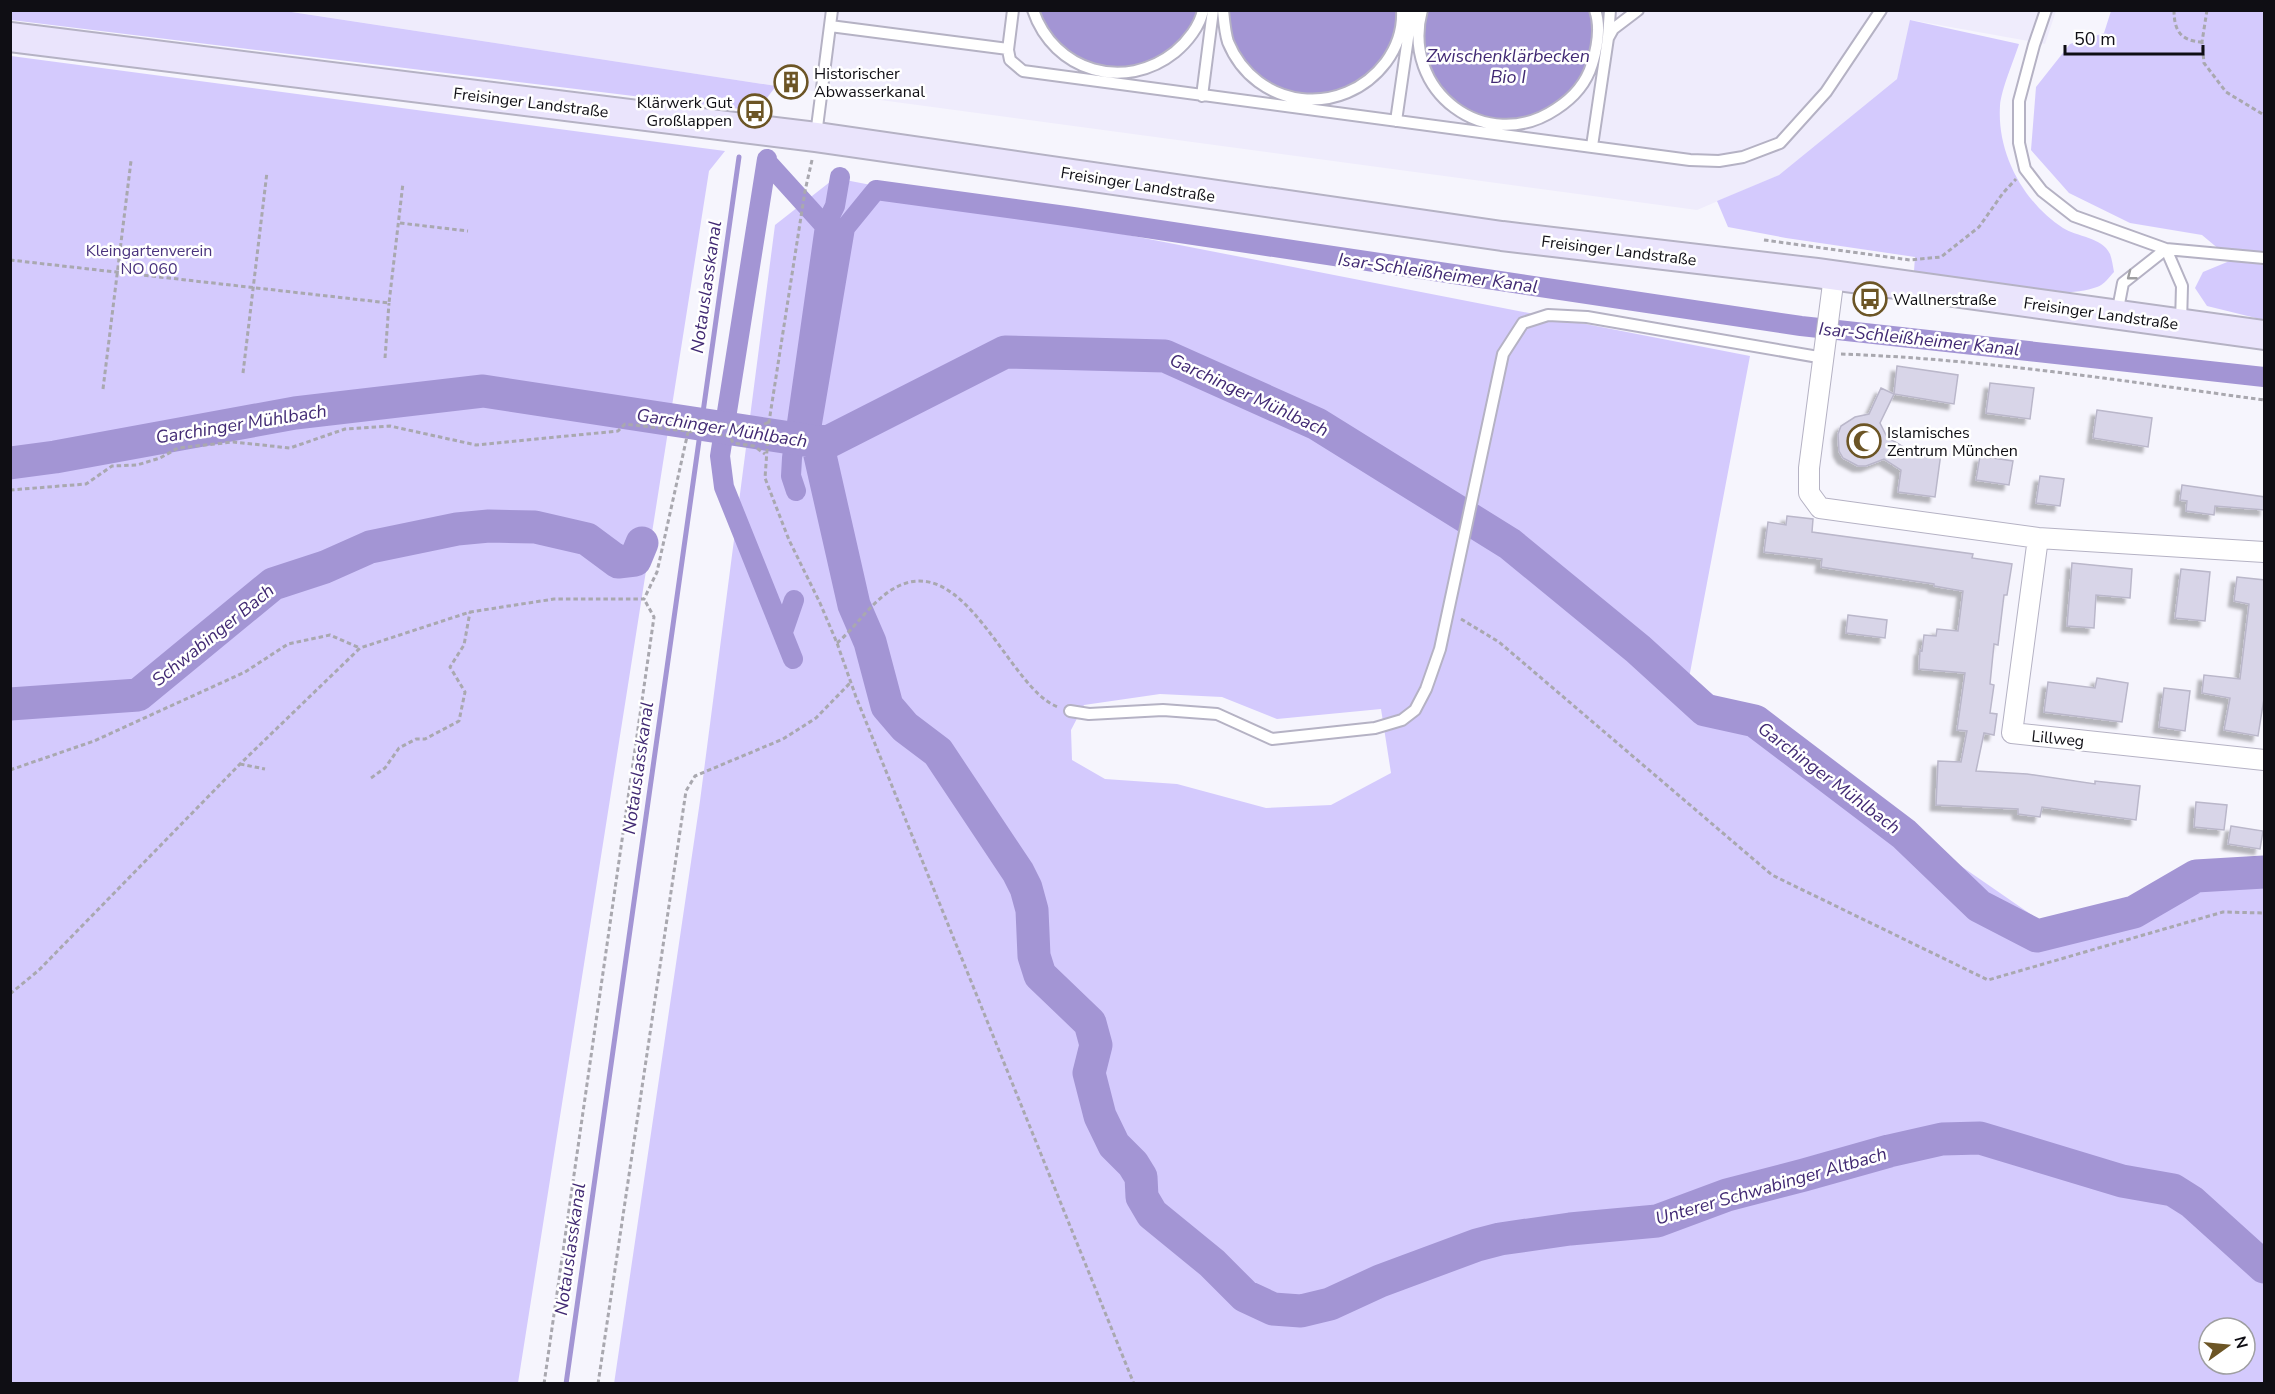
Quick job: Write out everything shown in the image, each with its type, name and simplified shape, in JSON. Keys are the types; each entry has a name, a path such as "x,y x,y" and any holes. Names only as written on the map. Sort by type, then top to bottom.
{"main road":[{"name":"Freisinger Landstraße","path":"10,37 814,148 1834,276 2265,335"}],"street":[{"path":"1834,276 1809,468 1809,493 1820,508 2038,538 2265,552"},
{"name":"Lillweg","path":"2038,538 2012,733 2265,760"}],"lane":[{"path":"814,148 832,10"},
{"path":"1013,10 1008,49 1010,60 1023,71 1102,77 1202,96 1299,104 1396,122 1499,130 1690,160 1719,161 1743,157 1780,143 1826,92 1881,10"},
{"path":"1033,10 1038,26 1056,49 1102,77 1135,72 1162,62 1186,43 1202,16 1203,10"},
{"path":"1202,96 1214,10"},
{"path":"1223,10 1228,42 1243,68 1266,88 1299,104 1352,92 1376,75 1422,10"},
{"path":"1402,10 1418,42 1425,70 1441,97 1462,114 1499,130 1546,116 1570,101 1588,77 1613,29 1638,10"},
{"path":"1396,122 1412,10"},
{"path":"1595,10 1604,45"},
{"path":"1592,146 1610,10"},
{"path":"2046,10 2019,101 2019,143 2025,169 2042,191 2074,216 2166,249 2265,258"},
{"path":"830,26 1008,49"},
{"path":"2117,315 2123,283 2166,249"},
{"path":"2166,249 2182,286 2181,324"},
{"path":"1070,711 1089,714 1163,710 1217,714 1272,739 1375,728 1402,720 1415,710 1426,689 1440,650 1503,354 1523,322 1548,315 1587,317 1825,351"}],"path":[{"path":"2174,10 2174,19 2179,33 2189,41 2202,42"},
{"path":"2207,10 2202,42 2204,63 2226,92 2265,115"},
{"path":"814,148 805,191 769,422 765,478 774,504 837,643 850,683 1134,1383"},
{"path":"103,389 131,161"},
{"path":"1764,240 1910,260 1941,257 1979,227 2003,193 2025,169"},
{"path":"243,373 267,172"},
{"path":"385,358 403,183"},
{"path":"400,223 468,231"},
{"path":"10,260 389,303"},
{"path":"1825,351 2037,370 2265,400"},
{"path":"690,419 754,429 769,422"},
{"path":"10,490 86,484 112,466 137,465 160,458 177,448 233,442 290,448 345,429 390,426 476,445 618,431 625,424 730,436 733,443 754,446 765,454"},
{"path":"644,599 657,572 688,432"},
{"path":"837,643 853,630 879,600 894,589 911,582 937,584 964,604 989,629 1035,691 1050,704 1070,711"},
{"path":"10,994 39,970 240,764 360,648 470,612 555,599 644,599"},
{"path":"544,1383 654,617 644,599"},
{"path":"371,778 385,768 399,748 416,739 431,736 459,721 465,692 450,667 464,645 470,612"},
{"path":"1449,612 1499,642 1772,875 1988,980 2223,912 2265,913"},
{"path":"10,770 94,741 235,677 288,644 330,635 360,648"},
{"path":"598,1383 686,791 695,776 783,739 816,718 850,683"},
{"path":"240,764 265,769"}],"shaded area":[{"path":"286,11 2056,11 2045,44 1911,20 1897,79 1779,175 1697,210 776,86"}],"green space":[{"path":"11,10 285,11 776,86 757,111 11,20"},
{"path":"2111,11 2264,11 2264,320 2207,306 2195,288 2203,272 2232,260 2202,235 2130,223 2069,193 2031,150 2036,87 2070,44 2104,33"},
{"path":"1910,20 2019,44 2000,106 2000,124 2008,158 2025,190 2049,217 2063,228 2106,248 2111,256 2114,272 2102,285 2079,291 2057,293 1981,284 1914,271 1915,257 1728,227 1717,201 1779,175 1897,79"},
{"name":"Kleingartenverein NO 060","path":"11,56 725,151 709,171 518,1383 11,1383"},
{"path":"835,178 1750,356 1689,678 2052,929 2264,868 2264,1383 614,1384 700,801 775,225","holes":["1160,694 1222,697 1277,719 1381,709 1391,773 1331,805 1266,808 1177,784 1105,779 1072,760 1071,730 1084,705"]}],"water":[{"name":"Zwischenklärbecken Bio I","path":"1227,10 1397,10 1393,40 1380,64 1360,81 1337,92 1310,95 1284,90 1260,77 1234,44"},
{"path":"1037,11 1199,11 1188,32 1174,48 1156,60 1136,68 1116,70 1095,66 1074,58 1053,40"},
{"name":"Zwischenklärbecken Bio I","path":"1426,11 1590,11 1593,20 1593,50 1583,78 1567,99 1518,121 1491,120 1465,110 1444,93 1429,70 1422,44"}],"building":[{"path":"1897,366 1958,375 1954,404 1894,394"},
{"path":"1990,383 2034,388 2030,419 1986,413"},
{"path":"1881,388 1894,394 1880,423 1887,437 1905,448 1941,453 1935,497 1898,492 1901,470 1884,459 1866,466 1858,466 1843,458 1839,451 1838,434 1841,426 1855,417 1869,414"},
{"path":"2097,410 2152,418 2148,447 2093,438"},
{"path":"1980,456 2013,461 2009,485 1976,480"},
{"path":"2040,476 2064,479 2060,506 2036,503"},
{"path":"2182,485 2265,497 2265,510 2215,506 2214,515 2186,511 2187,501 2180,500"},
{"path":"1787,516 1813,519 1812,532 1973,554 1972,558 2012,564 2007,595 2004,595 1998,645 1994,644 1990,684 1994,685 1990,713 1997,714 1994,735 1984,733 1976,771 2027,774 2095,784 2095,781 2140,786 2136,820 2042,807 2040,817 2018,814 2018,809 1936,805 1938,761 1961,762 1967,731 1957,730 1965,673 1919,669 1920,650 1922,651 1924,635 1936,636 1937,629 1958,631 1963,591 1934,586 1934,584 1821,567 1822,559 1764,552 1768,522 1786,525"},
{"path":"2072,563 2132,569 2130,598 2096,595 2094,628 2067,626"},
{"path":"2181,569 2210,572 2205,621 2175,618"},
{"path":"2237,577 2265,580 2265,692 2258,736 2224,730 2230,698 2202,693 2204,675 2240,679 2249,604 2234,601"},
{"path":"1848,615 1887,620 1885,638 1846,633"},
{"path":"2097,678 2128,683 2122,722 2044,712 2048,682 2095,688"},
{"path":"2164,688 2190,691 2185,731 2159,727"},
{"path":"2196,802 2227,805 2224,830 2194,827"},
{"path":"2231,826 2263,831 2260,849 2228,844"}],"waterway":[{"name":"Notauslasskanal","path":"566,1384 739,157"},
{"path":"767,159 720,456 724,487 793,659"},
{"path":"767,162 825,226"},
{"path":"796,491 791,476 792,458 825,226 835,206 840,177"},
{"name":"Isar-Schleißheimer Kanal","path":"809,441 845,228 876,190 1073,217 1801,326 2264,377"},
{"name":"Garchinger Mühlbach","path":"10,463 55,457 295,413 483,391 817,442 830,441 1005,352 1165,356 1317,424 1510,544 1638,649 1705,710 1755,721 1904,834 1979,906 2037,936 2134,912 2196,876 2264,872"},
{"path":"722,442 733,438 739,432"},
{"path":"780,438 783,449 792,458"},
{"name":"Unterer Schwabinger Altbach","path":"817,442 854,605 870,642 887,706 905,727 938,752 1018,872 1026,888 1032,910 1034,956 1040,975 1090,1023 1096,1045 1089,1073 1100,1116 1114,1145 1133,1164 1141,1177 1142,1197 1152,1214 1212,1263 1245,1296 1273,1309 1301,1311 1330,1304 1380,1281 1477,1245 1500,1239 1570,1229 1657,1221 1727,1195 1942,1139 1980,1138 2122,1181 2173,1190 2192,1202 2264,1267"},
{"name":"Schwabinger Bach","path":"10,704 138,695 273,584 325,567 370,547 457,529 489,526 535,527 587,539 618,562 635,560 642,543"},
{"path":"783,632 794,600"}],"place":[{"name":"Historischer Abwasserkanal","path":"791,82"},
{"name":"Klärwerk Gut Großlappen","path":"755,111"},
{"name":"Wallnerstraße","path":"1870,299"},
{"name":"Islamisches Zentrum München","path":"1864,441"}]}
